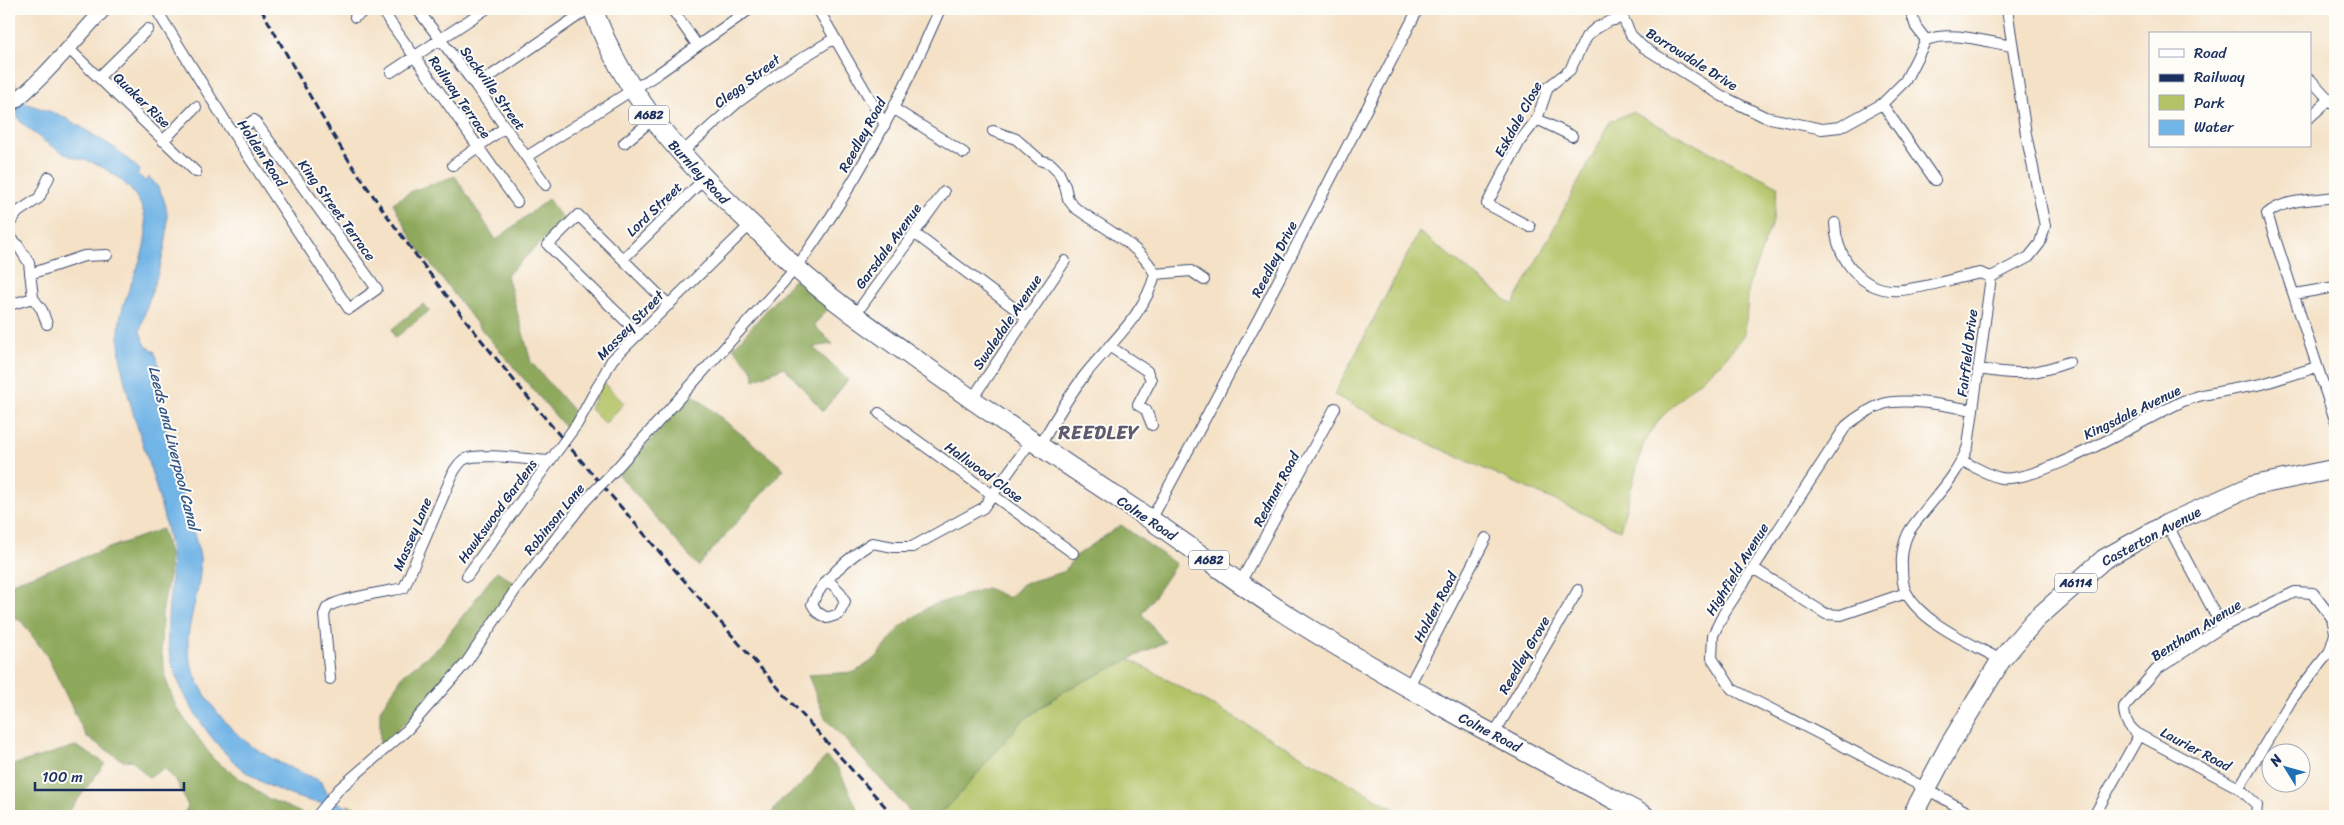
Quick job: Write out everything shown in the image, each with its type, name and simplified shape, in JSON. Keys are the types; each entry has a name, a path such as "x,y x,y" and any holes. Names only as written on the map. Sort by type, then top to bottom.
{"highway":[{"name":"Burnley Road","path":"593,9 599,26 652,120 704,179 796,268"},
{"name":"Colne Road","path":"796,268 855,315 1035,444 1151,520 1300,624 1408,688 1645,816"},
{"name":"Casterton Avenue","path":"1912,816 1925,788 2002,660 2034,620 2104,559 2167,524 2252,486 2335,469"}],"main road":[{"path":"9,106 26,93 104,9"}],"street":[{"name":"Holden Road","path":"156,9 234,134 349,309"},
{"path":"355,18 367,9"},
{"name":"Railway Terrace","path":"381,9 517,202"},
{"name":"Sackville Street","path":"417,9 476,86 546,185"},
{"path":"391,72 486,9"},
{"path":"476,86 588,9"},
{"path":"672,9 697,45"},
{"path":"526,157 633,89 750,9"},
{"path":"818,9 884,125"},
{"name":"Reedley Road","path":"796,268 819,236 884,125 940,9"},
{"name":"Reedley Drive","path":"1151,520 1261,314 1418,9"},
{"path":"1910,9 1916,27 1926,40 1937,36 1953,37 2012,46"},
{"path":"1835,223 1836,240 1842,256 1855,273 1877,287 1899,290 1980,273 1991,277 2029,257 2040,243 2045,226 2026,134 2007,9"},
{"name":"Borrowdale Drive","path":"1623,14 1631,35 1643,47 1722,96 1766,117 1822,129 1840,127 1882,104 1905,81 1926,40"},
{"name":"Eskdale Close","path":"1530,227 1487,204 1520,141 1537,119 1548,87 1570,70 1586,37 1596,28 1623,14"},
{"path":"99,77 148,29"},
{"name":"Clegg Street","path":"680,154 737,103 781,71 835,38"},
{"name":"Quaker Rise","path":"68,48 196,172"},
{"path":"2312,81 2332,103 2312,116"},
{"path":"1882,104 1935,180"},
{"path":"163,140 196,107"},
{"path":"893,108 964,153"},
{"path":"1537,119 1572,136"},
{"name":"King Street Terrace","path":"234,134 254,120 377,289 349,309"},
{"path":"624,143 652,120"},
{"path":"453,165 504,128"},
{"path":"828,580 862,549 872,543 894,547 912,547 983,508 1035,444 1083,378 1133,317 1152,287 1155,274 1149,260 1074,207 1068,199 1065,186 1058,171 1051,164 1040,160 1016,139 994,130"},
{"path":"9,224 18,212 39,198 49,177"},
{"name":"Lord Street","path":"623,259 704,179"},
{"name":"Garsdale Avenue","path":"855,315 944,192"},
{"path":"2335,197 2282,205 2266,214 2335,420"},
{"path":"639,334 548,245 578,215 669,305"},
{"name":"Massey Street","path":"551,459 577,424 605,370 751,224"},
{"path":"914,233 1026,317"},
{"path":"9,236 17,244 29,264 33,298 42,310 48,324"},
{"path":"30,274 84,256 108,255"},
{"name":"Swaledale Avenue","path":"972,399 1065,261"},
{"name":"Robinson Lane","path":"319,813 339,789 407,730 466,663 516,589 586,500 796,268"},
{"path":"1155,274 1191,271 1204,280"},
{"name":"Fairfield Drive","path":"1991,277 1968,446 1962,461 1906,538 1901,561 1902,579 1906,593 1922,612 1936,624 2002,660"},
{"path":"2294,294 2335,287"},
{"path":"9,304 33,298"},
{"path":"1109,346 1147,371 1150,380 1138,405 1146,410 1152,425"},
{"path":"1978,369 2012,374 2038,373 2068,362"},
{"name":"Kingsdale Avenue","path":"1962,461 2001,478 2028,475 2058,464 2183,401 2202,395 2262,384 2317,367"},
{"name":"Highfield Avenue","path":"1973,410 1931,404 1885,404 1862,414 1846,426 1753,568 1713,635 1712,658 1732,689 1925,788 1974,816"},
{"name":"Redman Road","path":"1240,583 1335,408"},
{"name":"Hallwood Close","path":"879,413 1073,553"},
{"name":"Massey Lane","path":"330,678 324,615 327,608 333,604 356,598 404,588 454,471 463,460 480,457 551,459"},
{"name":"Hawkswood Gardens","path":"467,576 551,459"},
{"path":"2167,524 2222,627"},
{"name":"Holden Road","path":"1408,688 1486,538"},
{"path":"1753,568 1826,614 1841,614 1906,593"},
{"name":"Reedley Grove","path":"1494,734 1578,590"},
{"name":"Bentham Avenue","path":"2139,735 2129,727 2124,716 2124,707 2127,701 2156,670 2222,627 2288,595 2304,591 2314,593 2332,618 2335,633 2330,651 2292,700 2240,788"},
{"path":"2094,816 2139,735"},
{"name":"Laurier Road","path":"2139,735 2240,788 2257,805 2256,816"}],"green space":[{"path":"1632,112 1778,186 1773,220 1749,284 1745,334 1723,361 1688,391 1659,420 1643,445 1620,530 1436,447 1334,395 1419,232 1513,305 1611,121"},
{"path":"455,176 496,240 548,199 564,220 507,275 531,362 577,415 566,428 481,329 415,244 393,203 412,191"},
{"path":"794,279 828,309 814,325 833,344 813,347 848,380 823,411 784,367 754,380 753,370 733,348"},
{"path":"423,304 429,311 395,338 392,329"},
{"path":"603,382 624,403 605,424 590,409"},
{"path":"692,394 784,469 698,566 619,475"},
{"path":"1121,525 1176,564 1142,614 1165,642 1066,690 1023,720 952,803 935,816 914,816 825,718 808,675 855,672 876,658 901,626 930,606 987,588 1009,598 1022,584 1063,572 1076,556"},
{"path":"162,529 169,554 169,575 162,614 161,649 166,680 176,707 214,760 267,798 304,814 303,816 183,816 188,806 177,782 164,768 149,778 132,760 123,761 86,736 47,656 22,622 9,614 9,584"},
{"path":"497,571 516,584 469,650 431,698 380,747 380,710 404,674 438,648"},
{"path":"1129,659 1407,816 935,816 952,803 1023,720 1066,690"},
{"path":"76,746 105,763 67,814 62,816 9,816 9,766"},
{"path":"826,757 838,768 861,816 770,816 781,800 799,787"},
{"path":"347,805 374,813 377,816 366,816"}],"water":[{"path":"9,69 16,86 15,91 27,104 58,114 116,149 140,170 137,174 145,181 149,177 161,193 167,211 164,252 140,332 146,346 154,351 157,358 159,369 158,401 200,556 200,577 188,639 189,654 199,684 229,726 252,746 275,760 321,782 324,789 333,799 366,816 332,816 321,803 291,795 248,774 229,757 205,728 184,694 171,660 168,644 171,564 168,536 157,491 129,398 119,343 121,316 125,300 143,252 146,236 145,219 136,196 117,177 93,163 56,149 21,122 17,116 18,110 9,99"}],"railway":[{"path":"261,9 352,165 416,256 484,344 555,430 792,704 894,816"}],"district":[{"name":"REEDLEY","path":"1099,432"}],"water label":[{"name":"Leeds and Liverpool Canal","path":"174,448"}]}
